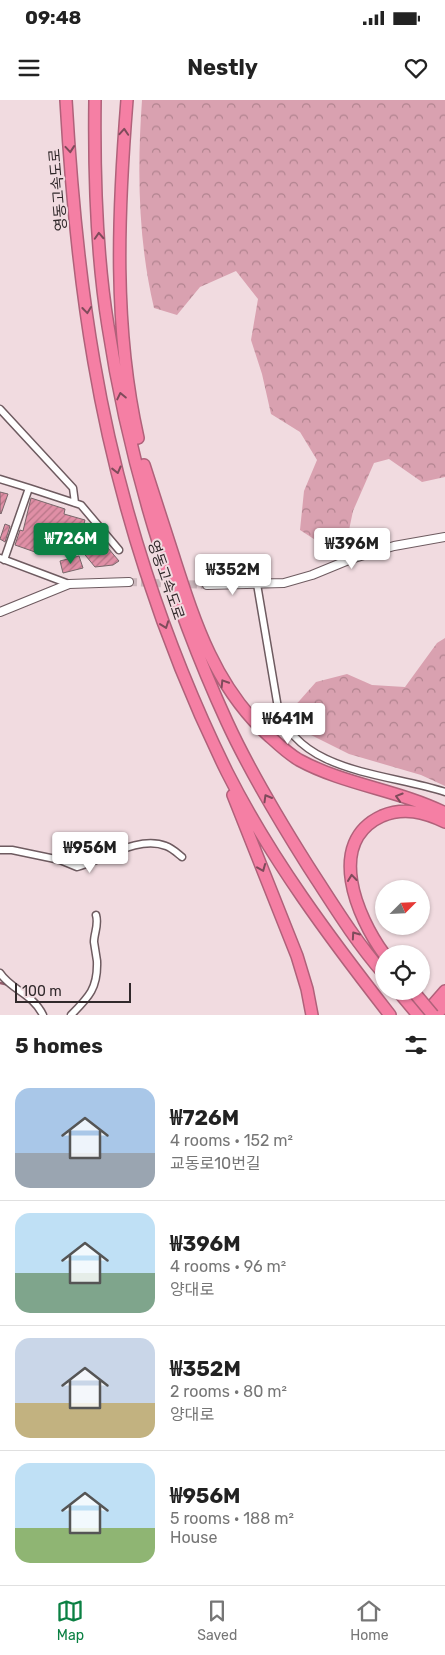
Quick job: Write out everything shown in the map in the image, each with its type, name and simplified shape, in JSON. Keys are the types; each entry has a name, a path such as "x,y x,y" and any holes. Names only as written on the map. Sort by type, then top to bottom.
{"highway":[{"name":"영동고속도로","path":"66,100 79,247 94,362 120,479 152,590 192,693 228,773 270,847 320,923 390,1015"},
{"name":"영동고속도로","path":"95,100 94,134 99,250 107,325 123,407 138,469 165,562 199,656 228,723 257,779 290,837 336,909 375,962"},
{"name":"영동고속도로","path":"126,100 122,165 120,258 122,340 135,426 165,562"},
{"path":"144,464 189,605 224,684 248,715 286,751 308,764 352,783 429,806 445,814"},
{"path":"192,693 297,956 312,1015"},
{"path":"377,945 362,916 353,891 350,868 358,836 363,829 374,821 397,811 419,812 431,815 445,822"},
{"path":"424,1015 445,991"},
{"path":"406,1000 418,1015"},
{"path":"421,1000 434,1015 445,1005"}],"street":[{"path":"0,409 72,488 75,503"},
{"path":"0,479 81,505 119,550"},
{"path":"29,488 2,559 69,584"},
{"path":"207,585 284,582 312,575 351,558 394,546 445,537"},
{"path":"0,612 69,584 129,582"},
{"path":"257,584 278,708 281,718 293,735 314,753 332,762 445,792"},
{"path":"0,850 12,850 60,860 77,867 112,852 149,844 164,845 182,857"},
{"path":"71,1015 94,988 97,961 94,941 98,922 96,915"},
{"path":"0,973 4,979 32,999 43,1015"}],"green space":[{"path":"142,100 445,100 445,477 422,482 389,459 374,463 353,511 349,530 320,543 300,530 304,491 317,460 300,432 271,414 262,374 251,340 258,299 236,271 200,287 177,315 154,308 145,257 140,205"},
{"path":"445,638 445,786 421,775 349,754 307,733 293,708 316,682 347,674 372,685 405,687 437,643"}],"building":[{"path":"0,492 8,494 1,514 0,513"},
{"path":"31,498 65,509 64,514 85,520 78,546 76,544 76,552 38,541 35,552 15,545 20,530 23,531"},
{"path":"5,524 10,526 5,542 0,539"},
{"path":"97,535 119,561 113,565 95,567 81,550"},
{"path":"79,556 83,568 63,573 60,561"}],"waterway":[{"path":"0,983 9,985"}],"tunnel":[{"path":"129,582 207,585"}]}
